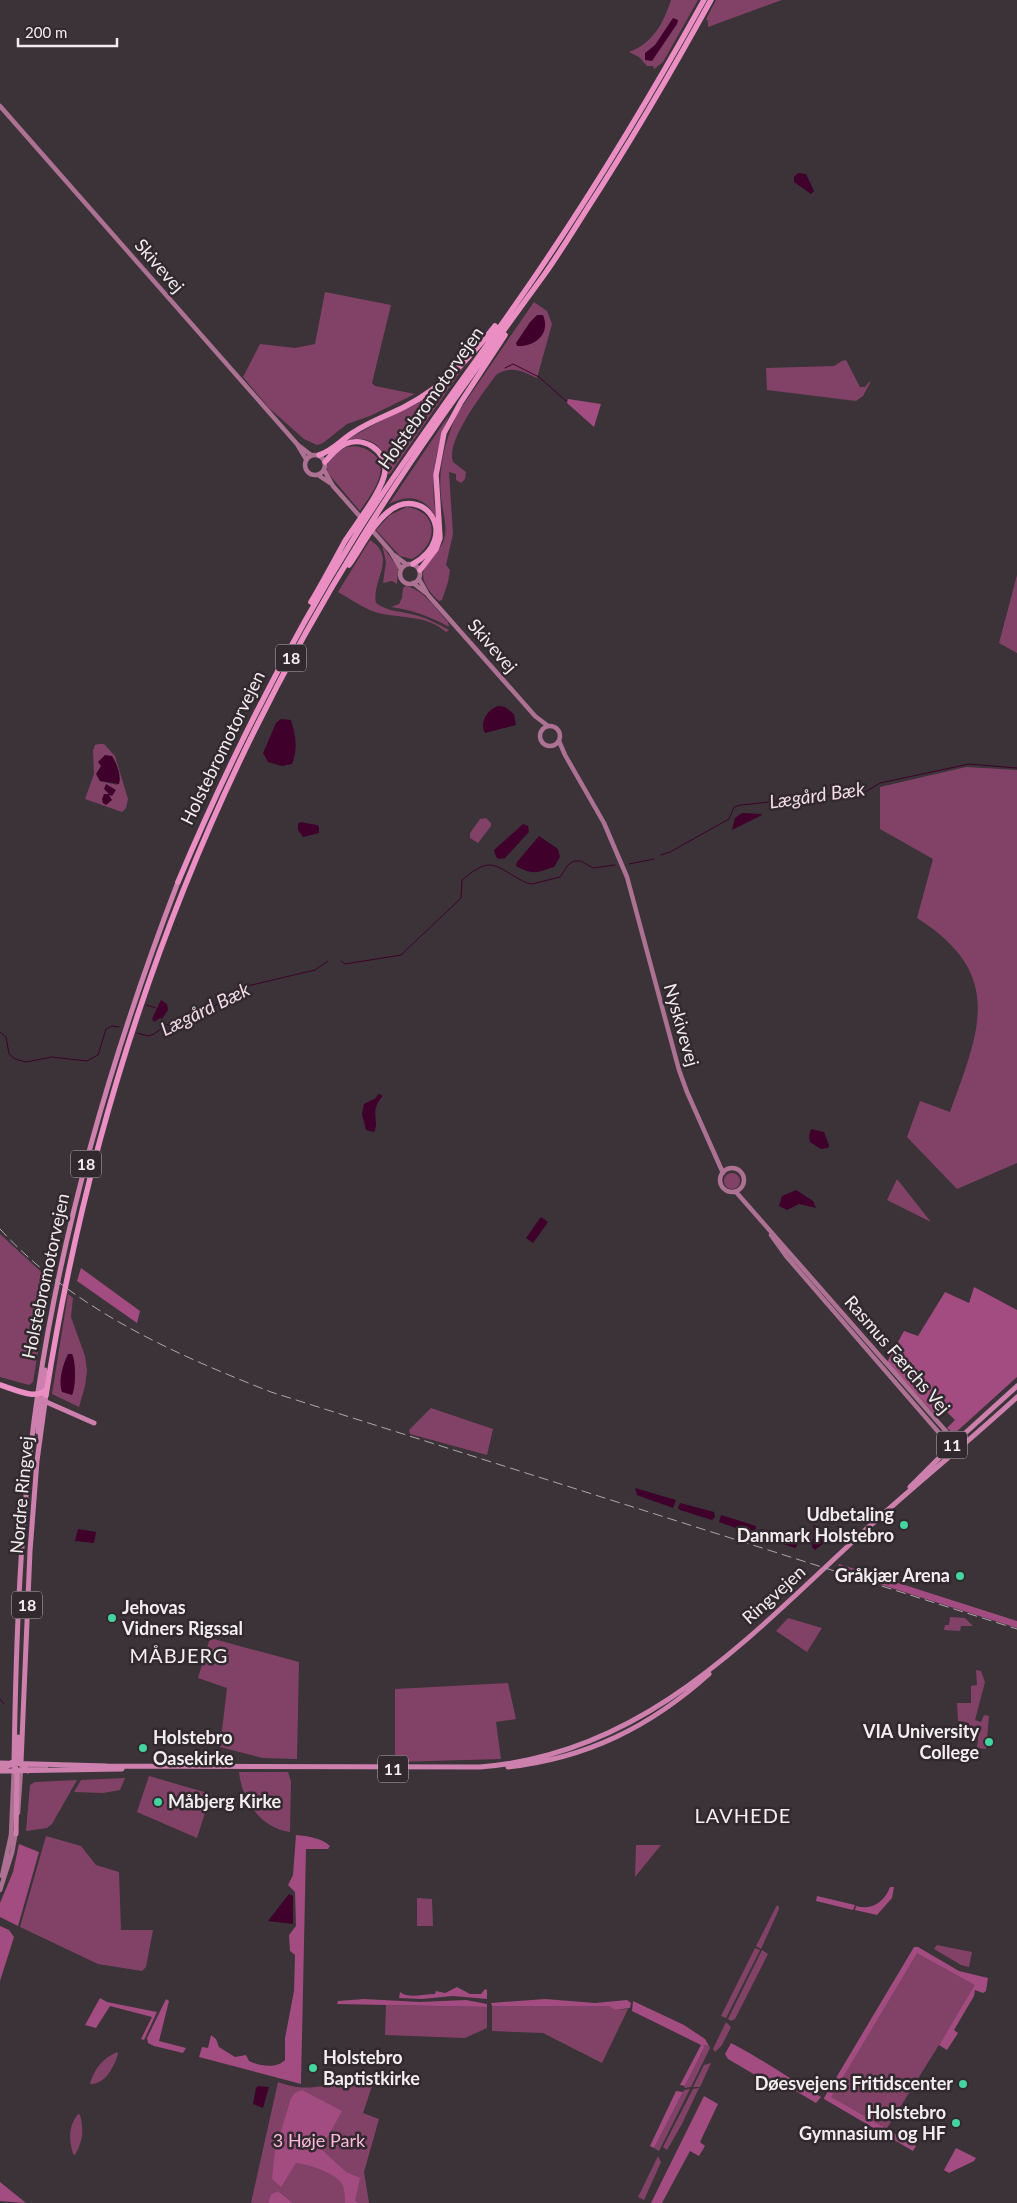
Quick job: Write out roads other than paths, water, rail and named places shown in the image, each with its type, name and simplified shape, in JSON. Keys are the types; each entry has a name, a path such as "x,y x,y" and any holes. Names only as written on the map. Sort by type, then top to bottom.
{"highway":[{"name":"Holstebromotorvejen","path":"178,882 223,780 284,657 358,532 403,462 542,271 639,114 704,0"},
{"name":"Holstebromotorvejen","path":"42,1398 48,1387 62,1301 92,1165 115,1082 142,998 202,841 258,721 311,623 363,535 645,117 711,0"},
{"path":"319,455 329,451 355,431 424,396 453,374 542,271"},
{"path":"420,570 436,550 440,538 436,475 441,445 449,422 542,271"},
{"path":"284,657 294,633 345,542 379,487 385,472 380,454 364,442 350,442 342,445 325,462"},
{"path":"311,623 377,523 388,512 405,504 424,508 432,516 436,524 436,539 433,546 414,564"},
{"path":"0,1385 42,1398"}],"main road":[{"name":"Skivevej","path":"0,106 297,444 311,455"},
{"name":"Skivevej","path":"297,444 306,460"},
{"path":"333,486 318,475 311,474 306,470 306,460 311,455 319,455 325,462 324,470 333,486 391,552 401,568 400,575 402,581 408,584 419,579 420,570 414,564 406,564 391,552"},
{"path":"318,475 324,470"},
{"path":"401,568 406,564"},
{"name":"Skivevej","path":"419,579 428,594 534,716 548,726"},
{"name":"Skivevej","path":"413,583 428,594"},
{"name":"Skivevej","path":"534,716 541,731"},
{"path":"559,741 553,745 546,745 542,741 541,731 548,726 555,726 559,731 559,741 564,755"},
{"path":"553,745 564,755"},
{"name":"Nyskivevej","path":"564,755 604,823 619,857 634,900 679,1070 723,1172"},
{"name":"Holstebromotorvejen","path":"42,1398 49,1332 66,1248 109,1081 136,996 178,882"},
{"name":"Nyskivevej","path":"716,1153 728,1169"},
{"path":"728,1169 736,1169 743,1174 745,1180 741,1189 736,1192 728,1192 722,1188 720,1182 723,1172 728,1169"},
{"name":"Rasmus Færchs Vej","path":"741,1189 748,1204"},
{"name":"Rasmus Færchs Vej","path":"736,1192 748,1204 798,1270 941,1435 952,1445"},
{"name":"Ringvejen","path":"890,1508 952,1445 1017,1386"},
{"name":"Ringvejen","path":"17,1766 28,1772 140,1769 502,1768 541,1763 571,1756 609,1741 658,1716 703,1680 890,1508 958,1451 1017,1397"},
{"path":"42,1398 94,1422"},
{"name":"Nordre Ringvej","path":"17,1766 16,1702 22,1550 36,1410 42,1398"},
{"name":"Nordre Ringvej","path":"0,1882 11,1835 14,1779 22,1754 25,1636 42,1398"},
{"name":"Ringvejen","path":"17,1766 80,1764 340,1767 502,1765 546,1757 604,1736 648,1712 722,1661"},
{"name":"11","path":"0,1763 17,1766"},
{"path":"0,1768 17,1766 16,1834 0,1890"},
{"name":"11","path":"0,1772 17,1766"}],"waterway":[{"path":"505,368 513,364 539,377 566,401"},
{"name":"Lægård Bæk","path":"661,855 670,852 729,819 734,807 741,805 865,792 880,783 969,764 1017,768"},
{"name":"Lægård Bæk","path":"629,864 654,859"},
{"name":"Lægård Bæk","path":"341,961 345,964 401,955 461,898 462,880 481,867 488,865 501,868 532,884 560,877 568,865 574,861 581,861 593,868 615,865"},
{"name":"Lægård Bæk","path":"137,1033 148,1036 154,1034 166,1025 213,1007 239,988 315,970 328,961"},
{"path":"146,1005 156,1008"},
{"name":"Lægård Bæk","path":"0,1032 6,1037 9,1054 15,1059 26,1062 52,1057 87,1061 98,1055 106,1029 112,1026 119,1027"},
{"path":"0,1699 4,1704"}],"railway":[{"path":"0,1229 59,1283 126,1326 197,1361 271,1392 1017,1629"}],"place":[{"name":"Udbetaling Danmark Holstebro","path":"904,1525"},
{"name":"Gråkjær Arena","path":"960,1576"},
{"name":"Jehovas Vidners Rigssal","path":"112,1618"},
{"name":"VIA University College","path":"989,1742"},
{"name":"Holstebro Oasekirke","path":"143,1748"},
{"name":"Måbjerg Kirke","path":"158,1802"},
{"name":"Holstebro Baptistkirke","path":"313,2068"},
{"name":"Døesvejens Fritidscenter","path":"963,2084"},
{"name":"Holstebro Gymnasium og HF","path":"956,2123"}],"district":[{"name":"MÅBJERG","path":"179,1656"},
{"name":"LAVHEDE","path":"743,1816"}],"park label":[{"name":"3 Høje Park","path":"319,2141"}]}
